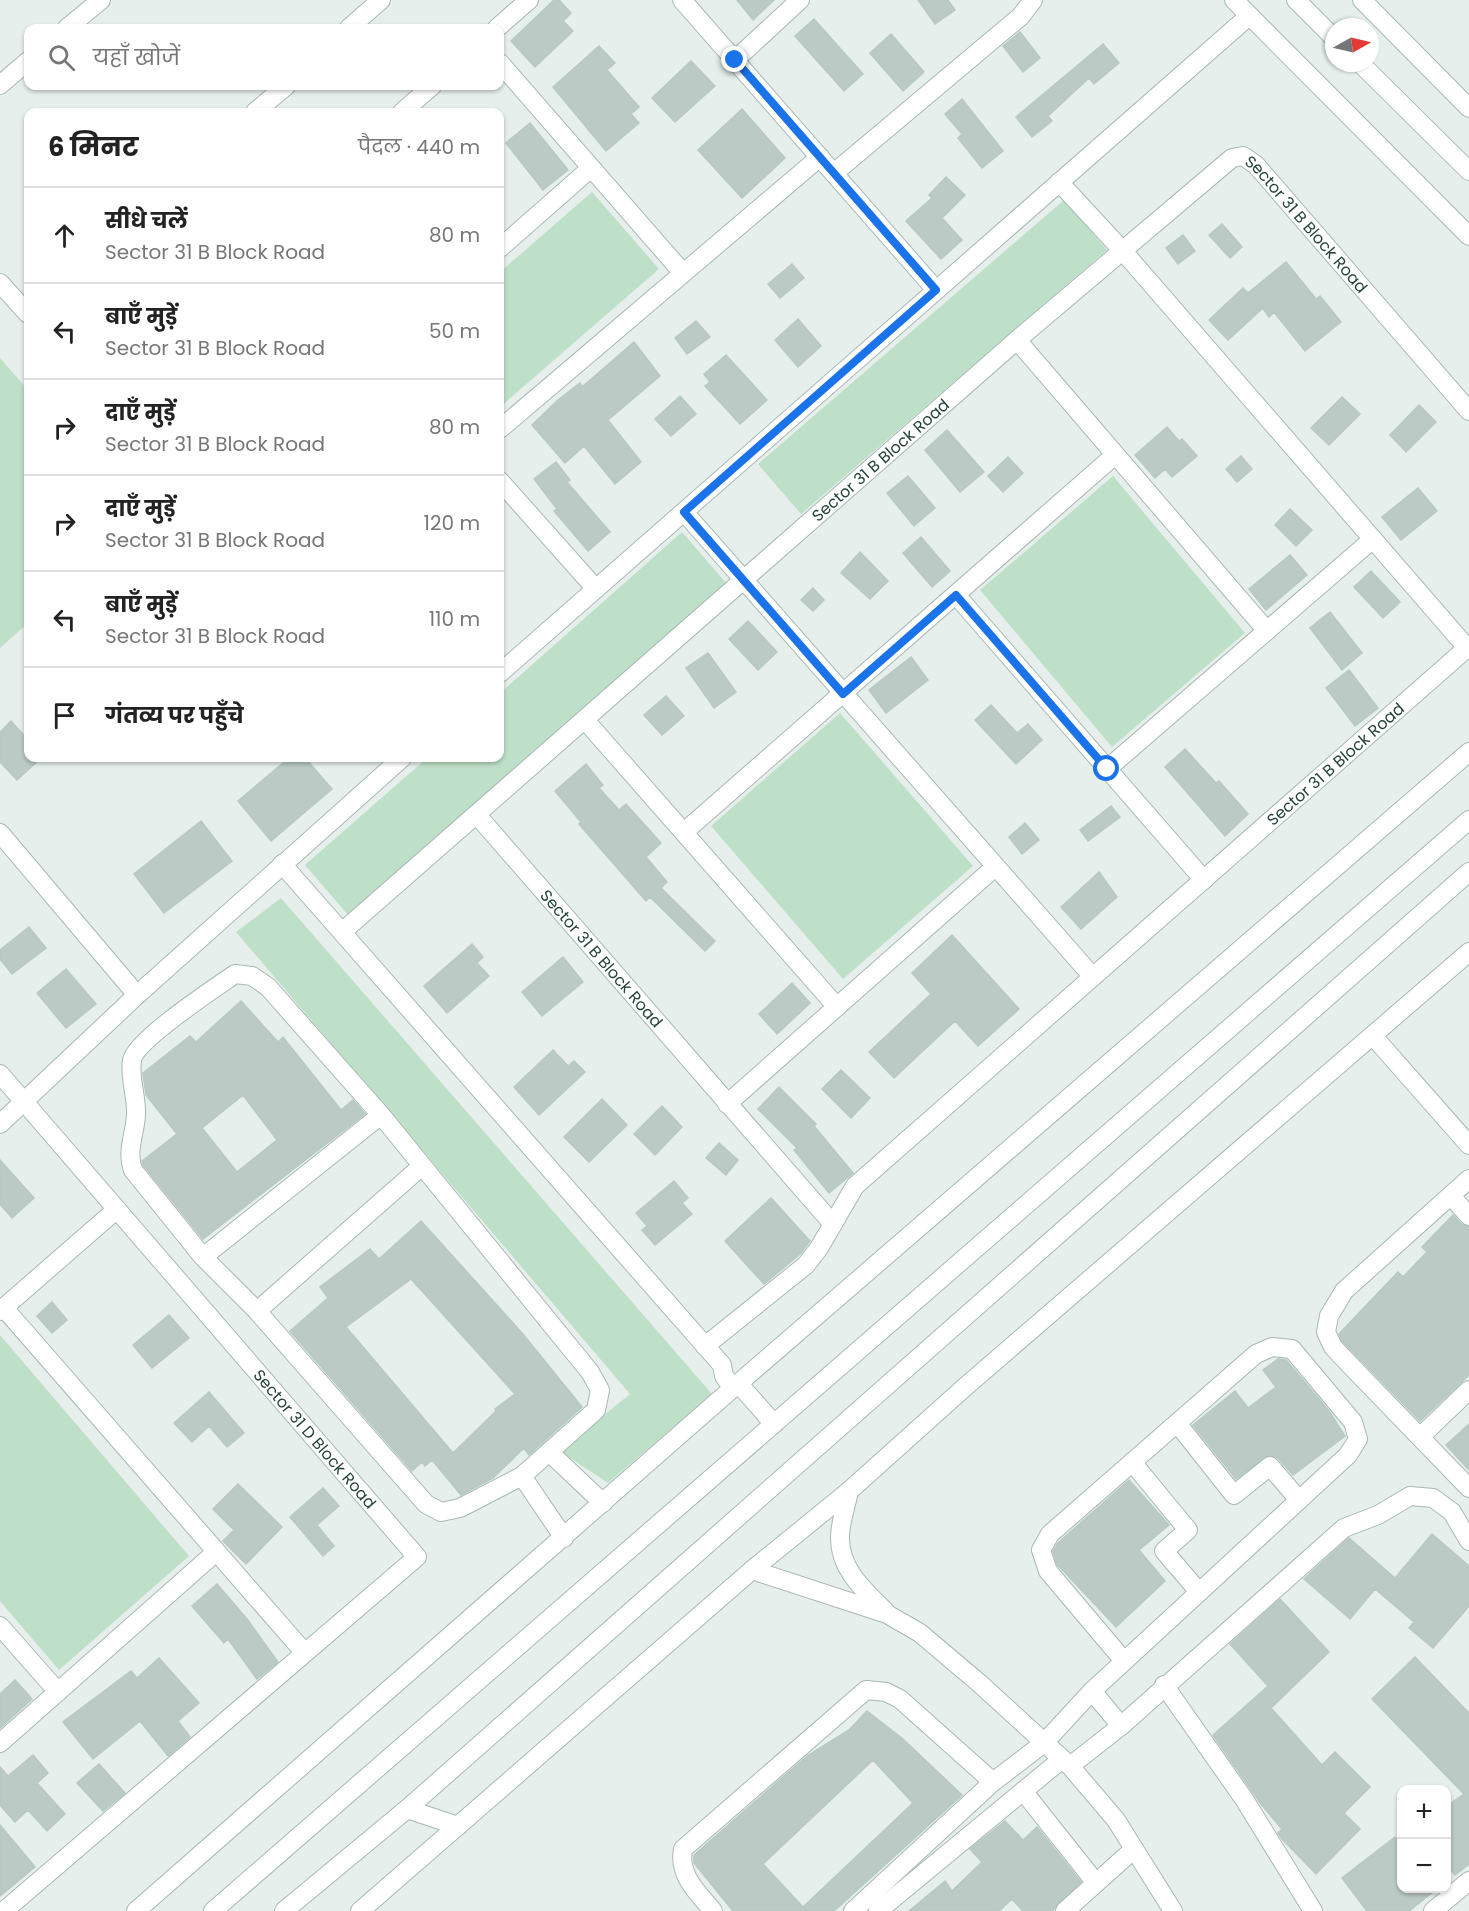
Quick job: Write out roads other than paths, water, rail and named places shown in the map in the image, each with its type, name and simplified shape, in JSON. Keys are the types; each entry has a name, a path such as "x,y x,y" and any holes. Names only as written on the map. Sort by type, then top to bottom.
{"street":[{"path":"72,24 101,0"},
{"path":"354,24 381,0"},
{"path":"502,24 529,0"},
{"path":"682,0 936,290"},
{"path":"735,60 800,0"},
{"path":"834,173 1022,16 1033,0"},
{"path":"1234,0 1469,236"},
{"path":"1296,0 1325,29"},
{"path":"1362,0 1469,108"},
{"path":"504,670 1249,16"},
{"path":"0,85 24,64"},
{"path":"504,68 683,273"},
{"path":"1368,72 1469,171"},
{"path":"260,108 281,90"},
{"path":"407,108 427,90"},
{"name":"Sector 31 B Block Road","path":"342,932 1017,340 1232,158 1243,156 1256,165 1469,411"},
{"path":"504,426 820,157"},
{"path":"504,244 591,168"},
{"name":"Sector 31 B Block Road","path":"705,1346 806,1265 819,1248 855,1186 1468,649 1122,250 1059,182"},
{"path":"0,284 24,310"},
{"path":"1017,340 1267,631"},
{"path":"684,832 1115,455"},
{"path":"504,486 596,589"},
{"path":"684,512 1093,977"},
{"path":"1107,769 1373,539"},
{"path":"956,595 1204,880"},
{"path":"585,720 837,1006"},
{"path":"136,1911 738,1384 1469,752"},
{"path":"0,1124 137,995 397,762"},
{"name":"Sector 31 B Block Road","path":"477,815 726,1104 832,1223"},
{"path":"213,1911 1469,820"},
{"path":"0,833 137,995"},
{"path":"282,864 722,1365 733,1368 738,1384 774,1424"},
{"path":"726,1104 995,867"},
{"path":"284,1911 407,1809 1469,872"},
{"path":"359,1911 752,1570 849,1491 965,1387 1469,952"},
{"path":"235,974 252,976 268,987 381,1115 590,1372 600,1390 596,1410 522,1476 460,1508 441,1512 426,1504 257,1311 203,1257 133,1170 130,1162 137,1101 132,1077 133,1057 144,1041 235,974"},
{"path":"1373,1036 1469,1145"},
{"name":"Sector 31 D Block Road","path":"0,1074 417,1557 4,1911"},
{"path":"203,1257 381,1115"},
{"path":"257,1311 422,1166"},
{"path":"1469,1179 1344,1291 1329,1316 1326,1332 1333,1347 1469,1488"},
{"path":"1451,1196 1469,1216"},
{"path":"117,1209 2,1310 304,1653"},
{"path":"854,1911 993,1782 1044,1743 1092,1691 1348,1455 1358,1439 1353,1422 1292,1349 1272,1347 1256,1354 1050,1534 1041,1550 1048,1571 1124,1661"},
{"path":"1421,1436 1469,1390"},
{"path":"1177,1423 1234,1495 1270,1466 1299,1500"},
{"path":"549,1452 603,1503"},
{"path":"1132,1462 1188,1530 1164,1551 1199,1592"},
{"path":"522,1476 564,1538"},
{"path":"849,1491 840,1538 845,1563 857,1583 887,1614"},
{"path":"878,1911 1023,1791 1121,1726 1164,1685 1344,1528 1378,1515 1410,1496 1433,1498 1452,1512 1469,1541"},
{"path":"0,1743 216,1552"},
{"path":"752,1570 887,1614 920,1633 1066,1763 1116,1820 1165,1908"},
{"path":"0,1626 58,1692"},
{"path":"1164,1685 1244,1799 1306,1909"},
{"path":"713,1911 685,1876 681,1860 683,1849 866,1690 886,1692 900,1699 993,1782"},
{"path":"1092,1691 1121,1726"},
{"path":"1023,1791 1096,1884"},
{"path":"407,1809 458,1826"},
{"path":"1065,1911 1134,1849"},
{"path":"1433,1911 1469,1881"}]}
